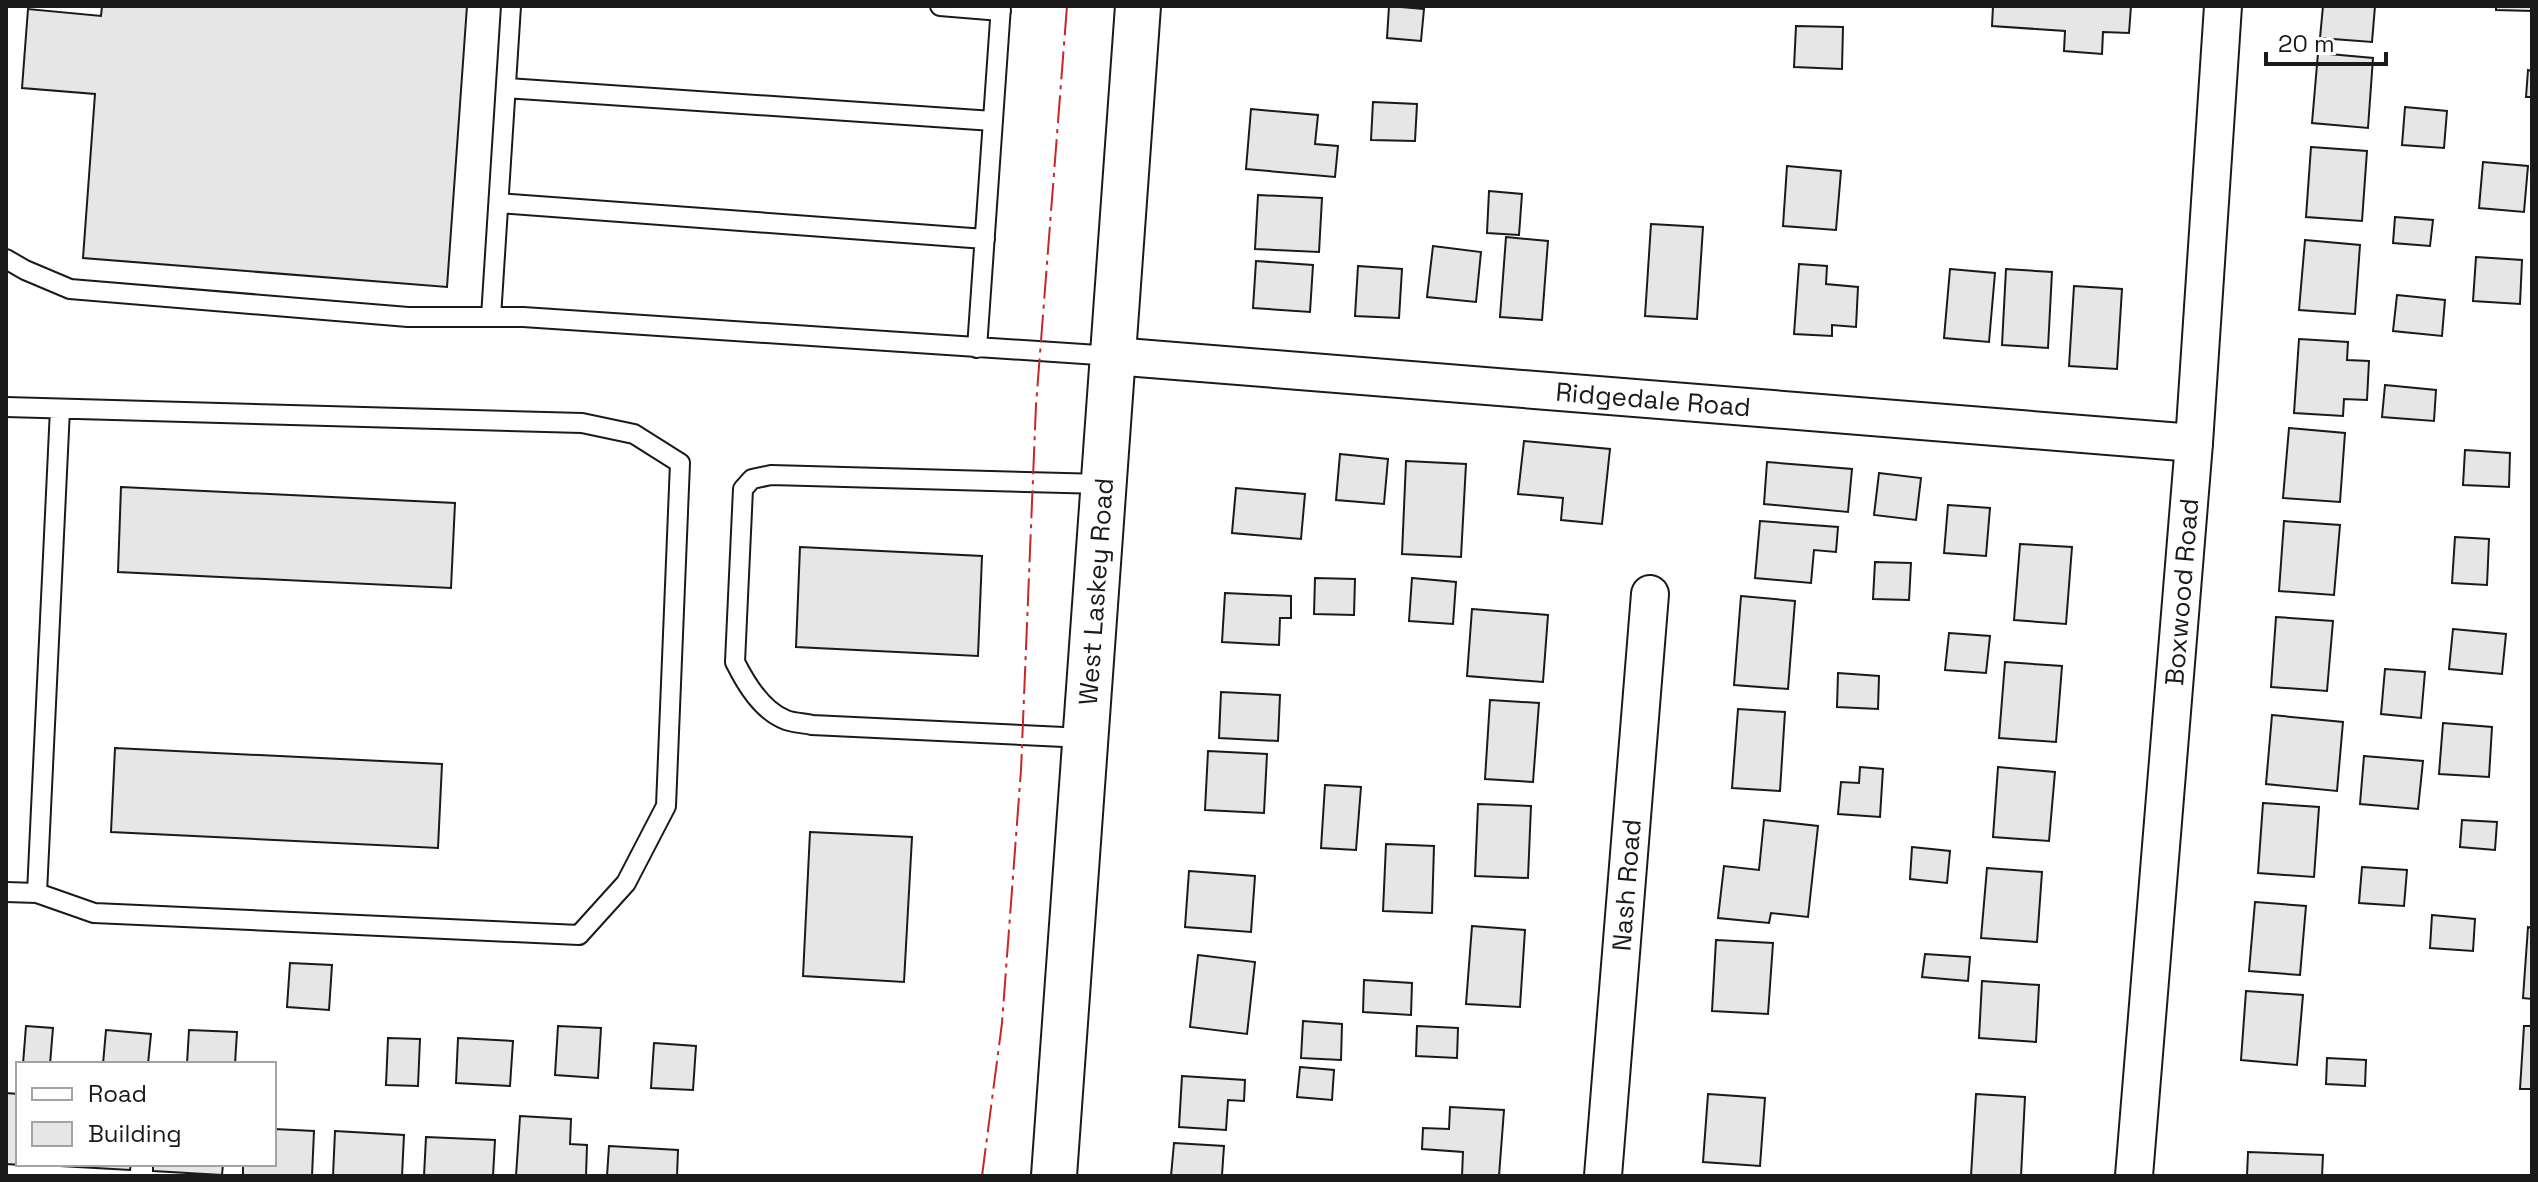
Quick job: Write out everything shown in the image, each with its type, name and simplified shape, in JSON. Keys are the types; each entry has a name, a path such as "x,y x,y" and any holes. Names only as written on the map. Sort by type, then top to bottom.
{"main road":[{"name":"West Laskey Road","path":"1054,1176 1138,6"}],"street":[{"name":"Boxwood Road","path":"2134,1176 2194,443 2223,6"},
{"name":"Ridgedale Road","path":"1113,356 2194,443"},
{"name":"Nash Road","path":"1603,1176 1650,594"}],"lane":[{"path":"491,317 511,6"},
{"path":"940,6 1001,8 977,348"},
{"path":"506,88 993,121"},
{"path":"499,203 985,239"},
{"path":"6,259 70,289 408,317 491,317 1113,356"},
{"path":"6,407 582,423 634,434 680,463 666,806 626,883 579,935 94,913 37,893 6,892"},
{"path":"37,893 60,409"},
{"path":"1085,738 812,725 786,720 775,713 745,683 735,662 743,489 752,479 771,475 1103,484"}],"building":[{"path":"102,6 467,6 447,287 83,258 95,94 22,88 28,9 101,16"},
{"path":"1389,6 1424,9 1421,41 1387,38"},
{"path":"1993,6 2131,6 2129,33 2103,32 2102,54 2064,51 2065,31 1992,26"},
{"path":"2323,6 2375,6 2372,42 2320,38"},
{"path":"2496,6 2532,6 2532,11 2496,10"},
{"path":"1796,26 1843,27 1842,69 1794,67"},
{"path":"2318,53 2373,58 2368,128 2312,123"},
{"path":"2528,70 2532,71 2532,97 2526,97"},
{"path":"1373,102 1417,104 1415,141 1371,140"},
{"path":"2405,107 2447,111 2444,148 2402,145"},
{"path":"1251,109 1318,115 1315,144 1338,146 1335,177 1246,169"},
{"path":"2311,147 2367,151 2362,221 2306,217"},
{"path":"2483,162 2528,166 2524,212 2479,208"},
{"path":"1787,166 1841,171 1836,230 1783,226"},
{"path":"1489,191 1522,194 1519,235 1487,233"},
{"path":"1258,195 1322,198 1319,252 1255,249"},
{"path":"2395,217 2433,220 2430,246 2393,243"},
{"path":"1651,224 1703,227 1697,319 1645,316"},
{"path":"1506,237 1548,241 1542,320 1500,317"},
{"path":"2305,240 2360,245 2355,314 2299,310"},
{"path":"1433,246 1481,252 1476,302 1427,297"},
{"path":"2476,257 2522,260 2520,304 2473,301"},
{"path":"1256,261 1313,265 1310,312 1253,308"},
{"path":"1799,264 1827,266 1826,284 1858,287 1856,327 1832,325 1832,336 1794,334"},
{"path":"1358,266 1402,269 1399,318 1355,316"},
{"path":"1950,269 1995,273 1989,342 1944,338"},
{"path":"2006,269 2052,272 2048,348 2002,345"},
{"path":"2074,286 2122,289 2117,369 2069,366"},
{"path":"2397,295 2445,300 2442,336 2393,331"},
{"path":"2299,339 2348,342 2347,360 2369,361 2367,400 2344,399 2343,416 2294,413"},
{"path":"2385,385 2436,390 2434,421 2382,417"},
{"path":"2289,428 2345,433 2340,502 2283,498"},
{"path":"1524,441 1610,449 1602,524 1561,520 1563,498 1518,494"},
{"path":"2465,450 2510,453 2509,487 2463,485"},
{"path":"1340,454 1388,459 1384,504 1336,500"},
{"path":"1406,461 1466,464 1461,557 1402,554"},
{"path":"1767,462 1852,469 1848,512 1764,504"},
{"path":"1879,473 1921,478 1916,520 1874,515"},
{"path":"121,487 455,503 451,588 118,572"},
{"path":"1236,488 1305,494 1301,539 1232,533"},
{"path":"1948,505 1990,508 1986,556 1944,553"},
{"path":"1760,521 1838,527 1836,552 1814,550 1811,583 1755,578"},
{"path":"2284,521 2340,525 2334,595 2279,591"},
{"path":"2455,537 2489,539 2487,585 2452,583"},
{"path":"2020,544 2072,547 2066,624 2014,620"},
{"path":"800,547 982,556 978,656 796,647"},
{"path":"1875,562 1911,563 1909,600 1873,599"},
{"path":"1315,578 1355,579 1354,615 1314,614"},
{"path":"1412,578 1456,582 1453,624 1409,621"},
{"path":"1225,593 1291,596 1291,618 1280,618 1279,645 1222,642"},
{"path":"1741,596 1795,601 1788,689 1734,685"},
{"path":"1472,609 1548,615 1543,682 1467,676"},
{"path":"2276,617 2333,621 2327,691 2271,687"},
{"path":"2453,629 2506,634 2502,674 2449,669"},
{"path":"1949,633 1990,636 1986,673 1945,670"},
{"path":"2005,662 2062,666 2056,742 1999,738"},
{"path":"2385,669 2425,672 2421,718 2381,714"},
{"path":"1838,673 1879,676 1878,709 1837,707"},
{"path":"1221,692 1280,695 1278,741 1219,738"},
{"path":"1490,700 1539,703 1533,782 1485,779"},
{"path":"1738,709 1785,712 1780,791 1732,788"},
{"path":"2272,715 2343,722 2337,791 2266,784"},
{"path":"2443,723 2492,727 2489,777 2439,774"},
{"path":"115,748 442,764 438,848 111,832"},
{"path":"1208,751 1267,754 1264,813 1205,810"},
{"path":"2364,756 2423,761 2418,809 2360,804"},
{"path":"1860,767 1883,769 1880,817 1838,814 1841,782 1859,783"},
{"path":"1998,767 2055,772 2049,841 1993,837"},
{"path":"1325,785 1361,787 1356,850 1321,848"},
{"path":"2263,803 2319,807 2314,877 2258,873"},
{"path":"1478,804 1531,806 1528,878 1475,876"},
{"path":"1764,820 1818,826 1808,917 1771,913 1769,923 1718,918 1724,866 1759,870"},
{"path":"2462,820 2497,822 2495,850 2460,847"},
{"path":"810,832 912,837 904,982 803,976"},
{"path":"1386,844 1434,846 1432,913 1383,911"},
{"path":"1912,847 1950,851 1947,883 1910,879"},
{"path":"2362,867 2407,870 2404,906 2359,903"},
{"path":"1987,868 2042,872 2037,942 1981,938"},
{"path":"1189,871 1255,876 1251,932 1185,927"},
{"path":"2255,902 2306,906 2300,975 2249,971"},
{"path":"2432,915 2475,919 2473,951 2430,948"},
{"path":"1472,926 1525,930 1520,1007 1466,1004"},
{"path":"2528,927 2532,928 2532,999 2523,998"},
{"path":"1716,940 1773,943 1768,1014 1712,1011"},
{"path":"1925,954 1970,957 1968,981 1922,977"},
{"path":"1198,955 1255,962 1247,1034 1190,1027"},
{"path":"290,963 332,965 329,1010 287,1007"},
{"path":"1364,980 1412,983 1411,1015 1363,1012"},
{"path":"1982,981 2039,985 2036,1042 1979,1038"},
{"path":"2246,991 2303,995 2297,1065 2241,1060"},
{"path":"1303,1021 1342,1024 1341,1060 1301,1058"},
{"path":"26,1026 53,1028 50,1062 23,1062"},
{"path":"558,1026 601,1028 598,1078 555,1075"},
{"path":"1417,1026 1458,1028 1457,1058 1416,1056"},
{"path":"2524,1026 2532,1026 2532,1089 2520,1089"},
{"path":"106,1030 151,1034 148,1062 103,1062"},
{"path":"189,1030 237,1032 235,1062 187,1062"},
{"path":"388,1038 420,1039 418,1086 386,1085"},
{"path":"458,1038 513,1041 510,1086 456,1083"},
{"path":"654,1043 696,1046 693,1090 651,1088"},
{"path":"2327,1058 2366,1060 2365,1086 2326,1084"},
{"path":"1300,1067 1334,1070 1332,1100 1297,1097"},
{"path":"1182,1076 1245,1080 1244,1101 1228,1100 1226,1130 1179,1127"},
{"path":"6,1093 16,1094 16,1165 6,1164"},
{"path":"1708,1094 1765,1098 1760,1166 1703,1162"},
{"path":"1976,1094 2025,1097 2021,1176 1971,1176"},
{"path":"1450,1107 1504,1110 1499,1176 1462,1176 1463,1152 1422,1149 1423,1128 1449,1129"},
{"path":"520,1116 571,1119 570,1144 587,1145 586,1176 516,1176"},
{"path":"276,1129 314,1131 312,1176 243,1176 243,1166 276,1166"},
{"path":"335,1131 404,1135 402,1176 333,1176"},
{"path":"426,1137 495,1140 493,1176 424,1176"},
{"path":"1174,1143 1224,1146 1222,1175 1237,1176 1171,1176"},
{"path":"609,1146 678,1150 677,1176 607,1176"},
{"path":"2248,1152 2323,1155 2322,1176 2247,1176"},
{"path":"61,1166 131,1166 130,1170"},
{"path":"153,1166 223,1166 222,1175 153,1171"}],"power":[{"path":"982,1176 1002,1023 1021,770 1036,405 1067,6"}]}
